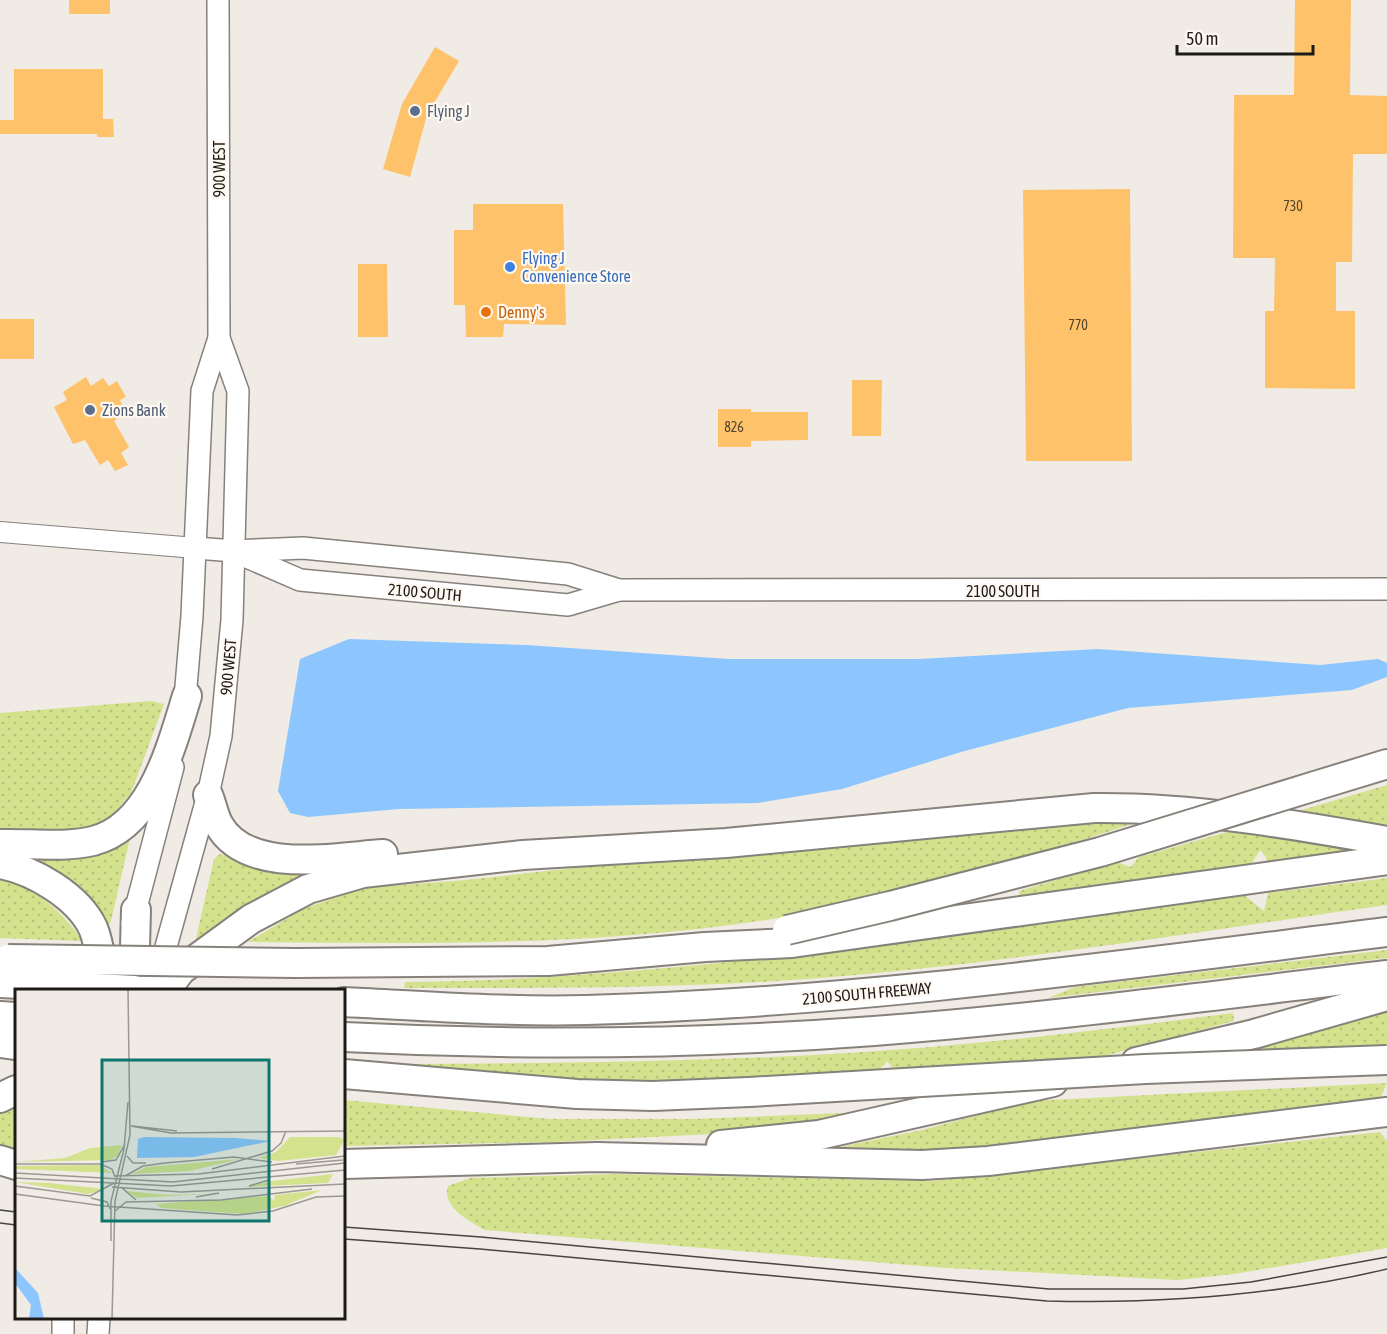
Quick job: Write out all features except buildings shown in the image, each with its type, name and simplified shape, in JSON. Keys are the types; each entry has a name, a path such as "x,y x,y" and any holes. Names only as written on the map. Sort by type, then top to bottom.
{"highway":[{"path":"0,844 71,844 92,841 120,828 138,812 156,778 187,696"},
{"path":"789,937 890,906 1100,852 1387,764"},
{"path":"208,795 218,825 228,836 242,848 264,856 306,859 443,851 523,855"},
{"path":"3,967 140,989 182,970 225,937 279,902 308,889 363,873 523,855 726,843 1094,808 1146,807 1205,812 1387,841"},
{"path":"3,967 548,961 789,937 1387,860"},
{"path":"0,864 36,876 78,908 93,928 107,989"},
{"path":"136,910 135,947 140,989"},
{"name":"2100 SOUTH FREEWAY","path":"345,1002 584,1010 770,1001 976,983 1387,932"},
{"path":"140,989 167,944"},
{"path":"345,1037 437,1042 570,1043 862,1032 975,1022 1387,975"},
{"path":"597,1157 819,1135 1254,1034 1387,996"},
{"path":"0,1016 15,1017"},
{"path":"0,1043 15,1045"},
{"path":"345,1074 577,1094 653,1096 1145,1068 1387,1060"},
{"path":"0,1098 15,1090"},
{"path":"345,1164 597,1157 933,1164 988,1161 1384,1113"},
{"path":"0,1160 15,1165"}],"main road":[{"name":"900 WEST","path":"136,910 180,738 187,696 202,391 219,338 218,0"},
{"name":"900 WEST","path":"167,944 208,795 221,736 232,620 238,391 219,338"},
{"name":"2100 SOUTH","path":"196,548 234,552 303,548 556,573 619,590 1387,589"},
{"name":"2100 SOUTH","path":"234,552 300,580 568,605 619,590"},
{"path":"98,1334 99,1319"}],"street":[{"name":"2100 SOUTH","path":"0,532 196,548"}],"green space":[{"path":"151,701 164,704 131,793 114,813 115,817 102,823 74,829 0,828 0,713"},
{"path":"1387,785 1387,828 1295,812"},
{"path":"1143,820 1051,850 855,903 743,923 672,932 531,941 248,942 303,909 362,888 466,880 602,865 839,847 1035,824"},
{"path":"1241,828 1384,852 1268,867 1266,857 1260,850 1248,869 1020,899 1019,891 1117,862 1131,867 1139,857"},
{"path":"131,834 108,926 74,886 30,858"},
{"path":"220,854 268,867 304,873 300,879 247,906 195,943 214,859"},
{"path":"1387,878 1387,905 1097,947 951,965 806,979 706,985 404,988 405,982 510,979 720,963 930,938 1244,895 1264,911 1268,893"},
{"path":"0,879 13,883 47,902 66,920 82,941 0,938"},
{"path":"1387,950 1387,958 1048,998 1075,987"},
{"path":"1387,1010 1387,1048 1192,1058"},
{"path":"1233,1013 1234,1021 1075,1064 896,1072 887,1061 877,1073 623,1085 405,1068 405,1064 691,1060 863,1052 1048,1036"},
{"path":"1387,1083 1376,1107 1008,1150 835,1155 835,1148 922,1130 1030,1101"},
{"path":"345,1100 550,1119 694,1119 894,1111 733,1133 554,1142 345,1146"},
{"path":"15,1105 15,1154 0,1151 0,1113"},
{"path":"1380,1132 1387,1141 1387,1248 1234,1274 1178,1280 946,1268 485,1230 459,1213 449,1201 447,1194 448,1186 470,1178 615,1174 933,1181"}],"water":[{"path":"349,639 526,645 729,659 919,659 1098,649 1320,665 1378,659 1387,663 1387,677 1352,690 1128,708 961,752 842,789 758,803 399,809 308,817 290,813 278,791 300,659"}],"tram line":[{"path":"0,1210 15,1212"},
{"path":"0,1223 15,1225"},
{"path":"345,1227 481,1237 1049,1289 1183,1289 1251,1282 1387,1257"},
{"path":"345,1239 480,1249 1047,1301 1133,1301 1218,1296 1302,1286 1387,1269"}],"place":[{"name":"Flying J","path":"415,111"},
{"name":"Flying J Convenience Store","path":"510,267"},
{"name":"Denny's","path":"486,312"},
{"name":"Zions Bank","path":"90,410"}]}
